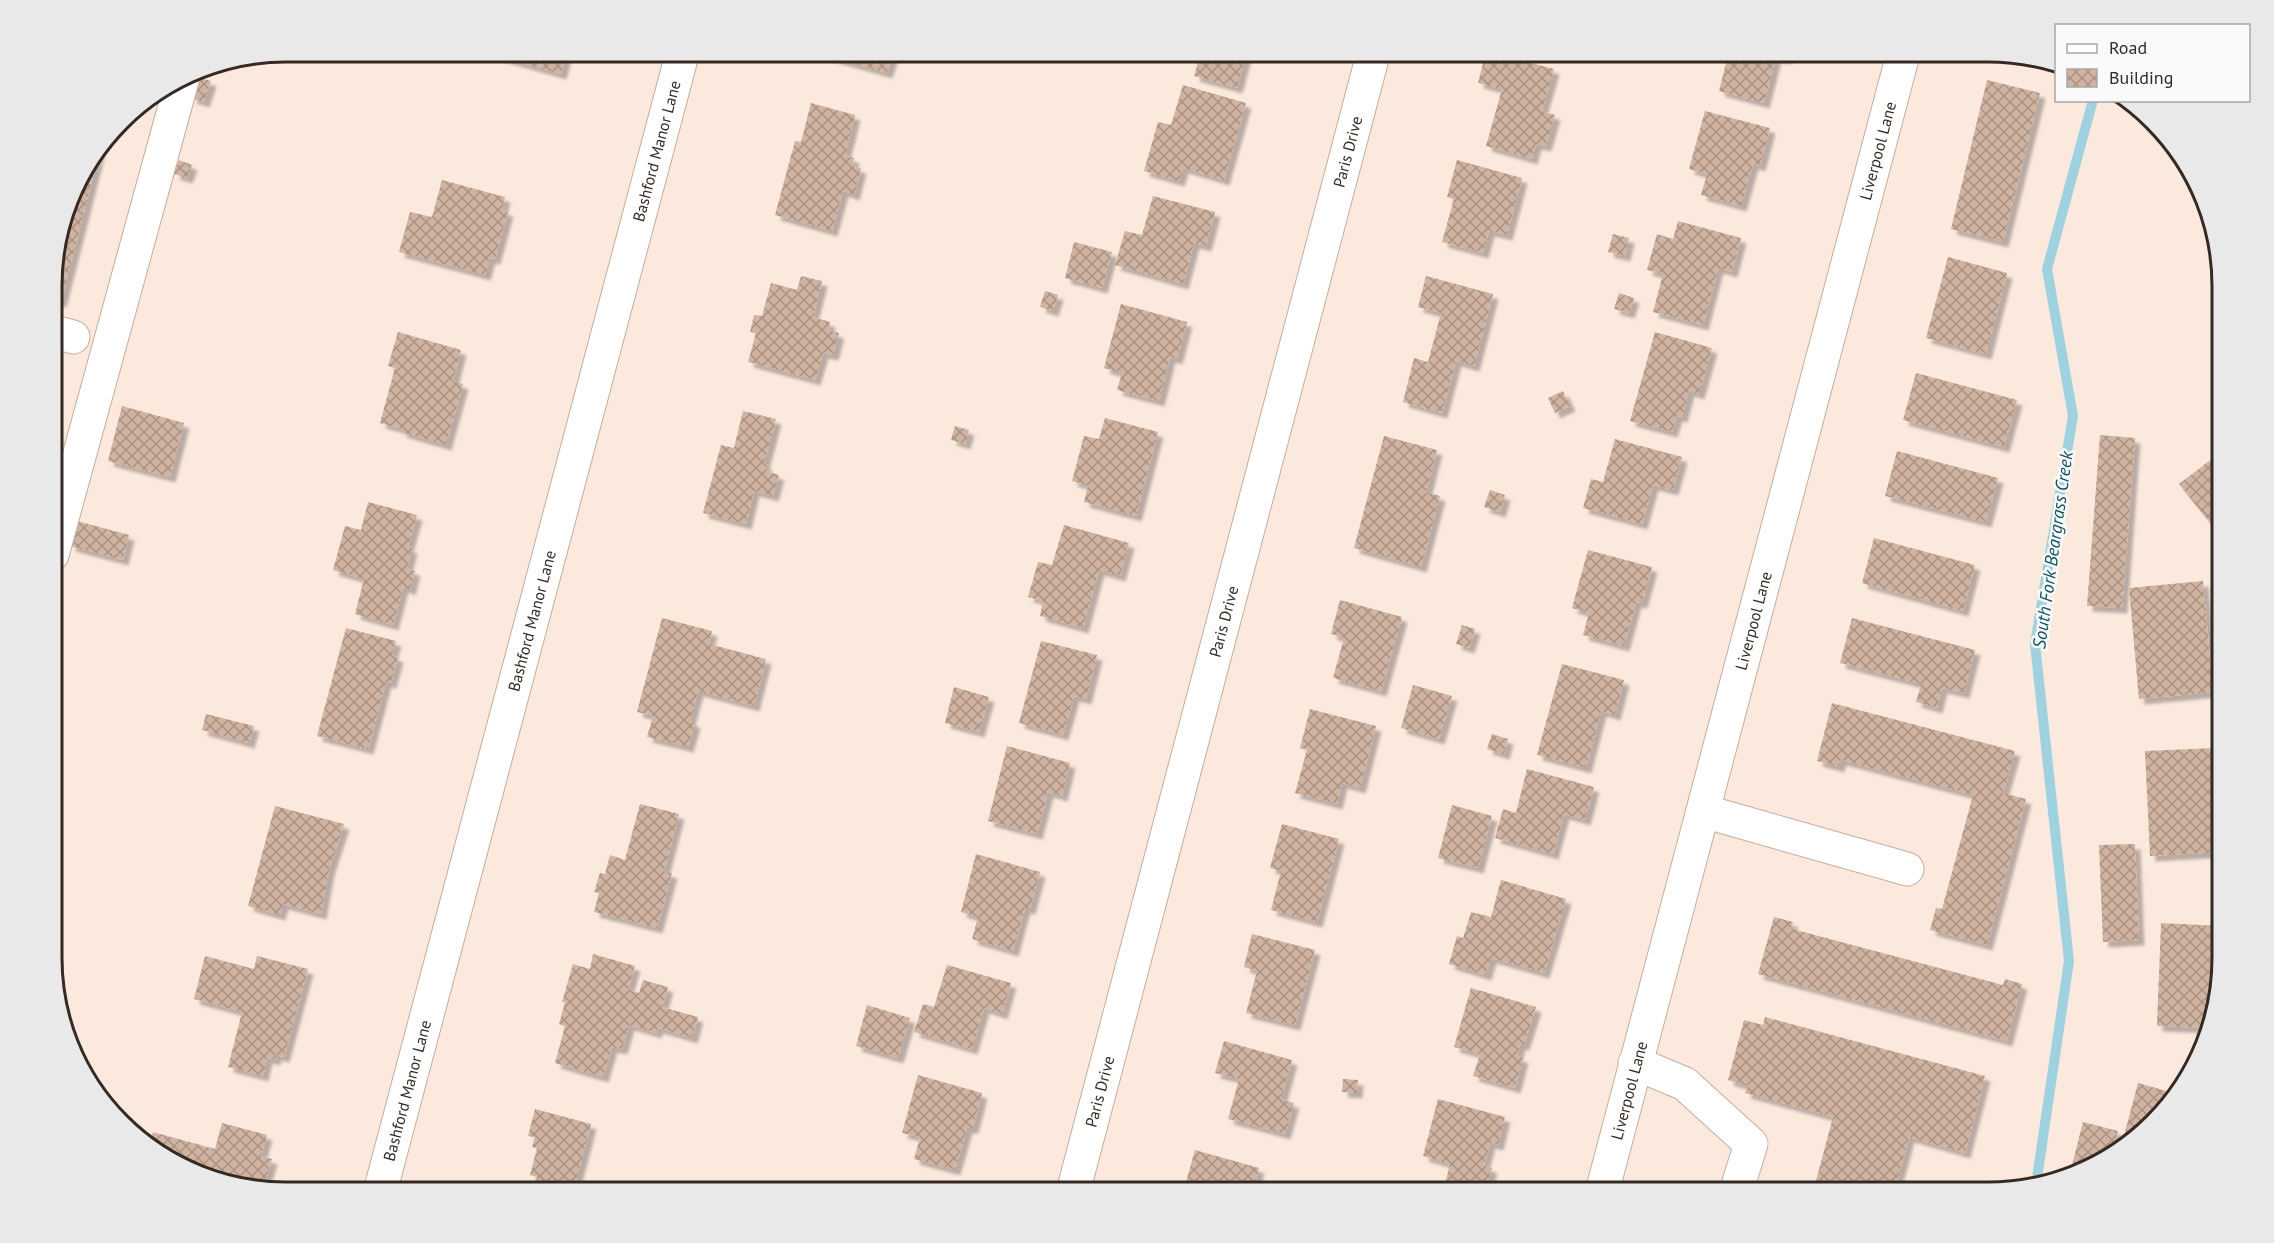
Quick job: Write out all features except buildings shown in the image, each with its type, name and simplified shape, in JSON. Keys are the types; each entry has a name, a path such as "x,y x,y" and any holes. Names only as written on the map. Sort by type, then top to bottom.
{"street":[{"name":"Bashford Manor Lane","path":"383,1182 680,62"},
{"name":"Paris Drive","path":"1076,1182 1371,62"},
{"name":"Liverpool Lane","path":"1605,1182 1901,62"},
{"path":"62,519 180,88"},
{"path":"1703,811 1907,869"},
{"path":"1635,1063 1685,1084 1751,1144 1740,1182"}],"waterway":[{"name":"South Fork Beargrass Creek","path":"2037,1176 2069,961 2035,644 2073,416 2047,269 2092,102"}]}
